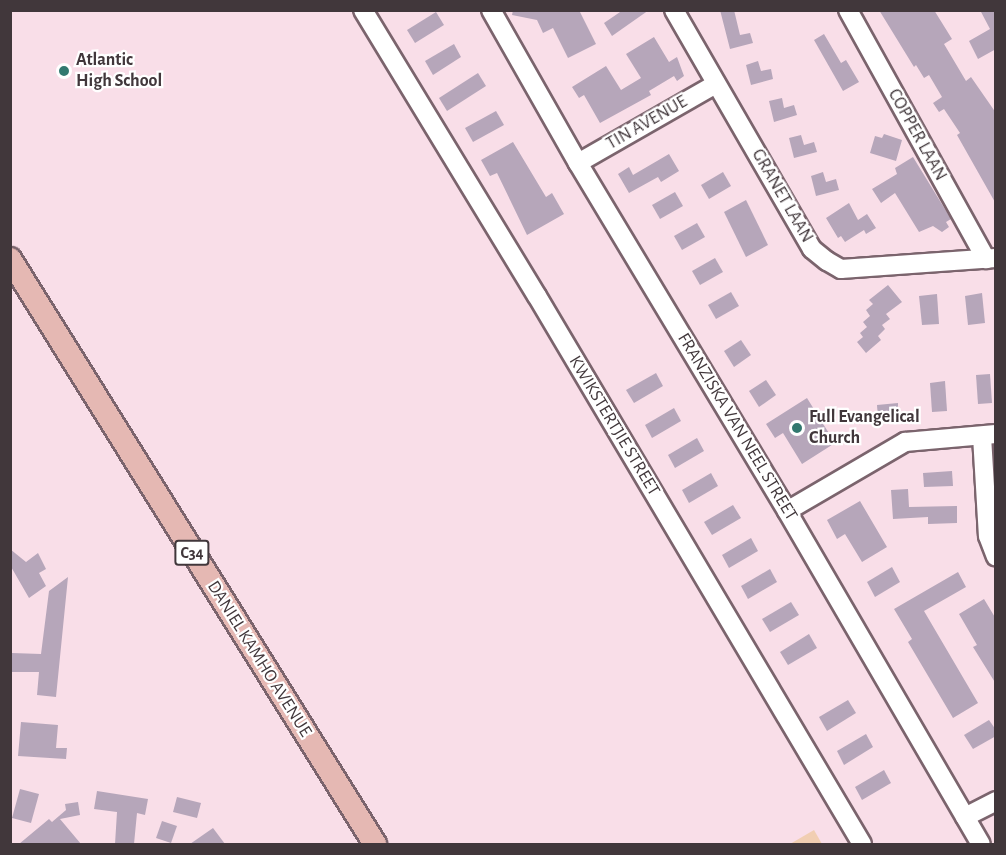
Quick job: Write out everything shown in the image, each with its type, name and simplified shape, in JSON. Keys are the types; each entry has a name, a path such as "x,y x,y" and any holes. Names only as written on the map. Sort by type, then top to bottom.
{"main road":[{"name":"DANIEL KAMHO AVENUE","path":"10,259 375,844"}],"street":[{"name":"KWIKSTERTJIE STREET","path":"363,10 543,306 862,844"},
{"name":"FRANZISKA VAN NEEL STREET","path":"491,10 578,163 787,511 981,844"},
{"name":"GRANET LAAN","path":"674,10 812,249 827,261 841,269 991,259"},
{"name":"COPPER LAAN","path":"848,10 991,259"},
{"name":"TIN AVENUE","path":"578,163 716,84"},
{"path":"787,511 904,442 989,435 988,536 996,557"},
{"path":"965,817 996,801"}],"shaded area":[{"path":"814,830 822,844 790,844"}],"building":[{"path":"513,10 579,10 596,44 568,58 553,28 543,33 537,20 512,15"},
{"path":"623,10 649,10 612,36 604,23"},
{"path":"720,10 734,10 740,35 750,33 753,43 730,49"},
{"path":"879,10 934,10 952,39 944,44 966,81 971,77 996,113 996,204 957,135 960,133 944,109 939,112 933,103 942,97 929,75 924,78 916,65 914,67"},
{"path":"980,10 996,10 996,49 978,59 969,41 990,29"},
{"path":"436,12 444,25 415,43 407,30"},
{"path":"824,34 841,63 846,60 859,82 843,91 814,40"},
{"path":"654,37 669,62 677,57 684,76 677,81 674,76 649,91 651,95 600,123 584,95 579,98 572,87 606,66 621,90 641,78 626,54"},
{"path":"454,44 461,57 433,75 425,61"},
{"path":"758,61 761,71 771,69 773,79 751,85 746,65"},
{"path":"478,73 486,86 447,111 439,98"},
{"path":"782,98 784,108 794,105 797,115 774,122 769,101"},
{"path":"496,111 504,125 473,142 465,128"},
{"path":"884,134 902,140 896,161 870,153 875,136 882,138"},
{"path":"801,135 804,145 814,142 817,152 794,158 789,138"},
{"path":"513,142 546,197 552,193 564,214 527,235 497,173 490,176 481,160"},
{"path":"669,154 679,171 661,182 658,177 629,193 618,174 629,167 633,175"},
{"path":"913,157 951,219 946,222 949,227 942,232 933,226 919,232 895,193 881,203 872,189 897,174 895,168"},
{"path":"723,172 731,186 709,199 701,185"},
{"path":"823,172 826,182 836,179 839,190 816,196 811,176"},
{"path":"675,192 683,206 660,219 652,205"},
{"path":"746,200 768,245 746,257 724,212"},
{"path":"849,203 858,220 867,214 876,228 866,234 864,230 845,242 841,236 838,238 826,218"},
{"path":"697,223 705,237 682,250 674,236"},
{"path":"715,258 723,272 700,285 692,271"},
{"path":"888,285 902,302 886,314 890,319 882,325 885,329 878,336 881,340 866,353 857,342 863,337 860,333 867,327 863,322 870,316 866,310 873,304 869,300"},
{"path":"731,292 739,306 716,319 708,305"},
{"path":"982,293 985,323 968,325 965,296"},
{"path":"937,294 939,324 922,325 919,296"},
{"path":"741,340 751,355 734,367 724,351"},
{"path":"656,373 663,386 634,403 626,390"},
{"path":"990,374 992,403 978,404 976,375"},
{"path":"766,380 776,395 759,407 749,391"},
{"path":"945,381 947,411 932,412 930,383"},
{"name":"Full Evangelical Church","path":"807,398 835,443 802,464 783,433 775,438 766,424"},
{"path":"898,403 898,418 878,419 877,405"},
{"path":"674,408 681,421 652,438 645,425"},
{"path":"697,438 704,451 675,468 668,455"},
{"path":"952,471 953,486 924,487 923,473"},
{"path":"711,473 718,486 689,503 682,490"},
{"path":"908,489 909,507 957,506 957,523 928,524 928,517 893,519 891,490"},
{"path":"860,501 887,547 862,562 845,534 837,539 827,520"},
{"path":"733,505 741,518 712,535 704,522"},
{"path":"751,538 758,551 729,568 722,555"},
{"path":"10,549 26,562 38,553 46,569 39,573 46,586 29,598 10,565"},
{"path":"892,567 900,582 875,597 867,582"},
{"path":"770,569 777,582 748,599 741,586"},
{"path":"958,572 966,587 924,611 978,703 953,718 908,642 912,639 894,609"},
{"path":"68,577 56,697 37,695 39,672 12,672 12,653 41,654 49,591"},
{"path":"984,599 996,619 996,684 973,647 977,645 959,614"},
{"path":"791,602 799,615 770,632 762,619"},
{"path":"809,634 817,648 788,665 780,652"},
{"path":"848,700 856,713 827,731 819,717"},
{"path":"989,720 996,730 996,736 973,749 964,735"},
{"path":"21,722 58,725 56,748 67,748 66,759 18,756"},
{"path":"866,734 873,747 844,765 837,751"},
{"path":"884,770 891,783 862,800 855,787"},
{"path":"20,789 39,794 31,823 12,818"},
{"path":"97,791 148,799 145,815 137,813 134,844 115,844 117,812 94,809"},
{"path":"177,797 201,803 197,818 173,812"},
{"path":"78,802 80,815 60,819 81,844 19,844 49,819 52,822 66,810 65,804"},
{"path":"162,821 177,826 171,843 156,838"},
{"path":"213,828 225,844 190,844"}],"place":[{"name":"Atlantic High School","path":"64,71"},
{"name":"Full Evangelical Church","path":"797,428"}]}
